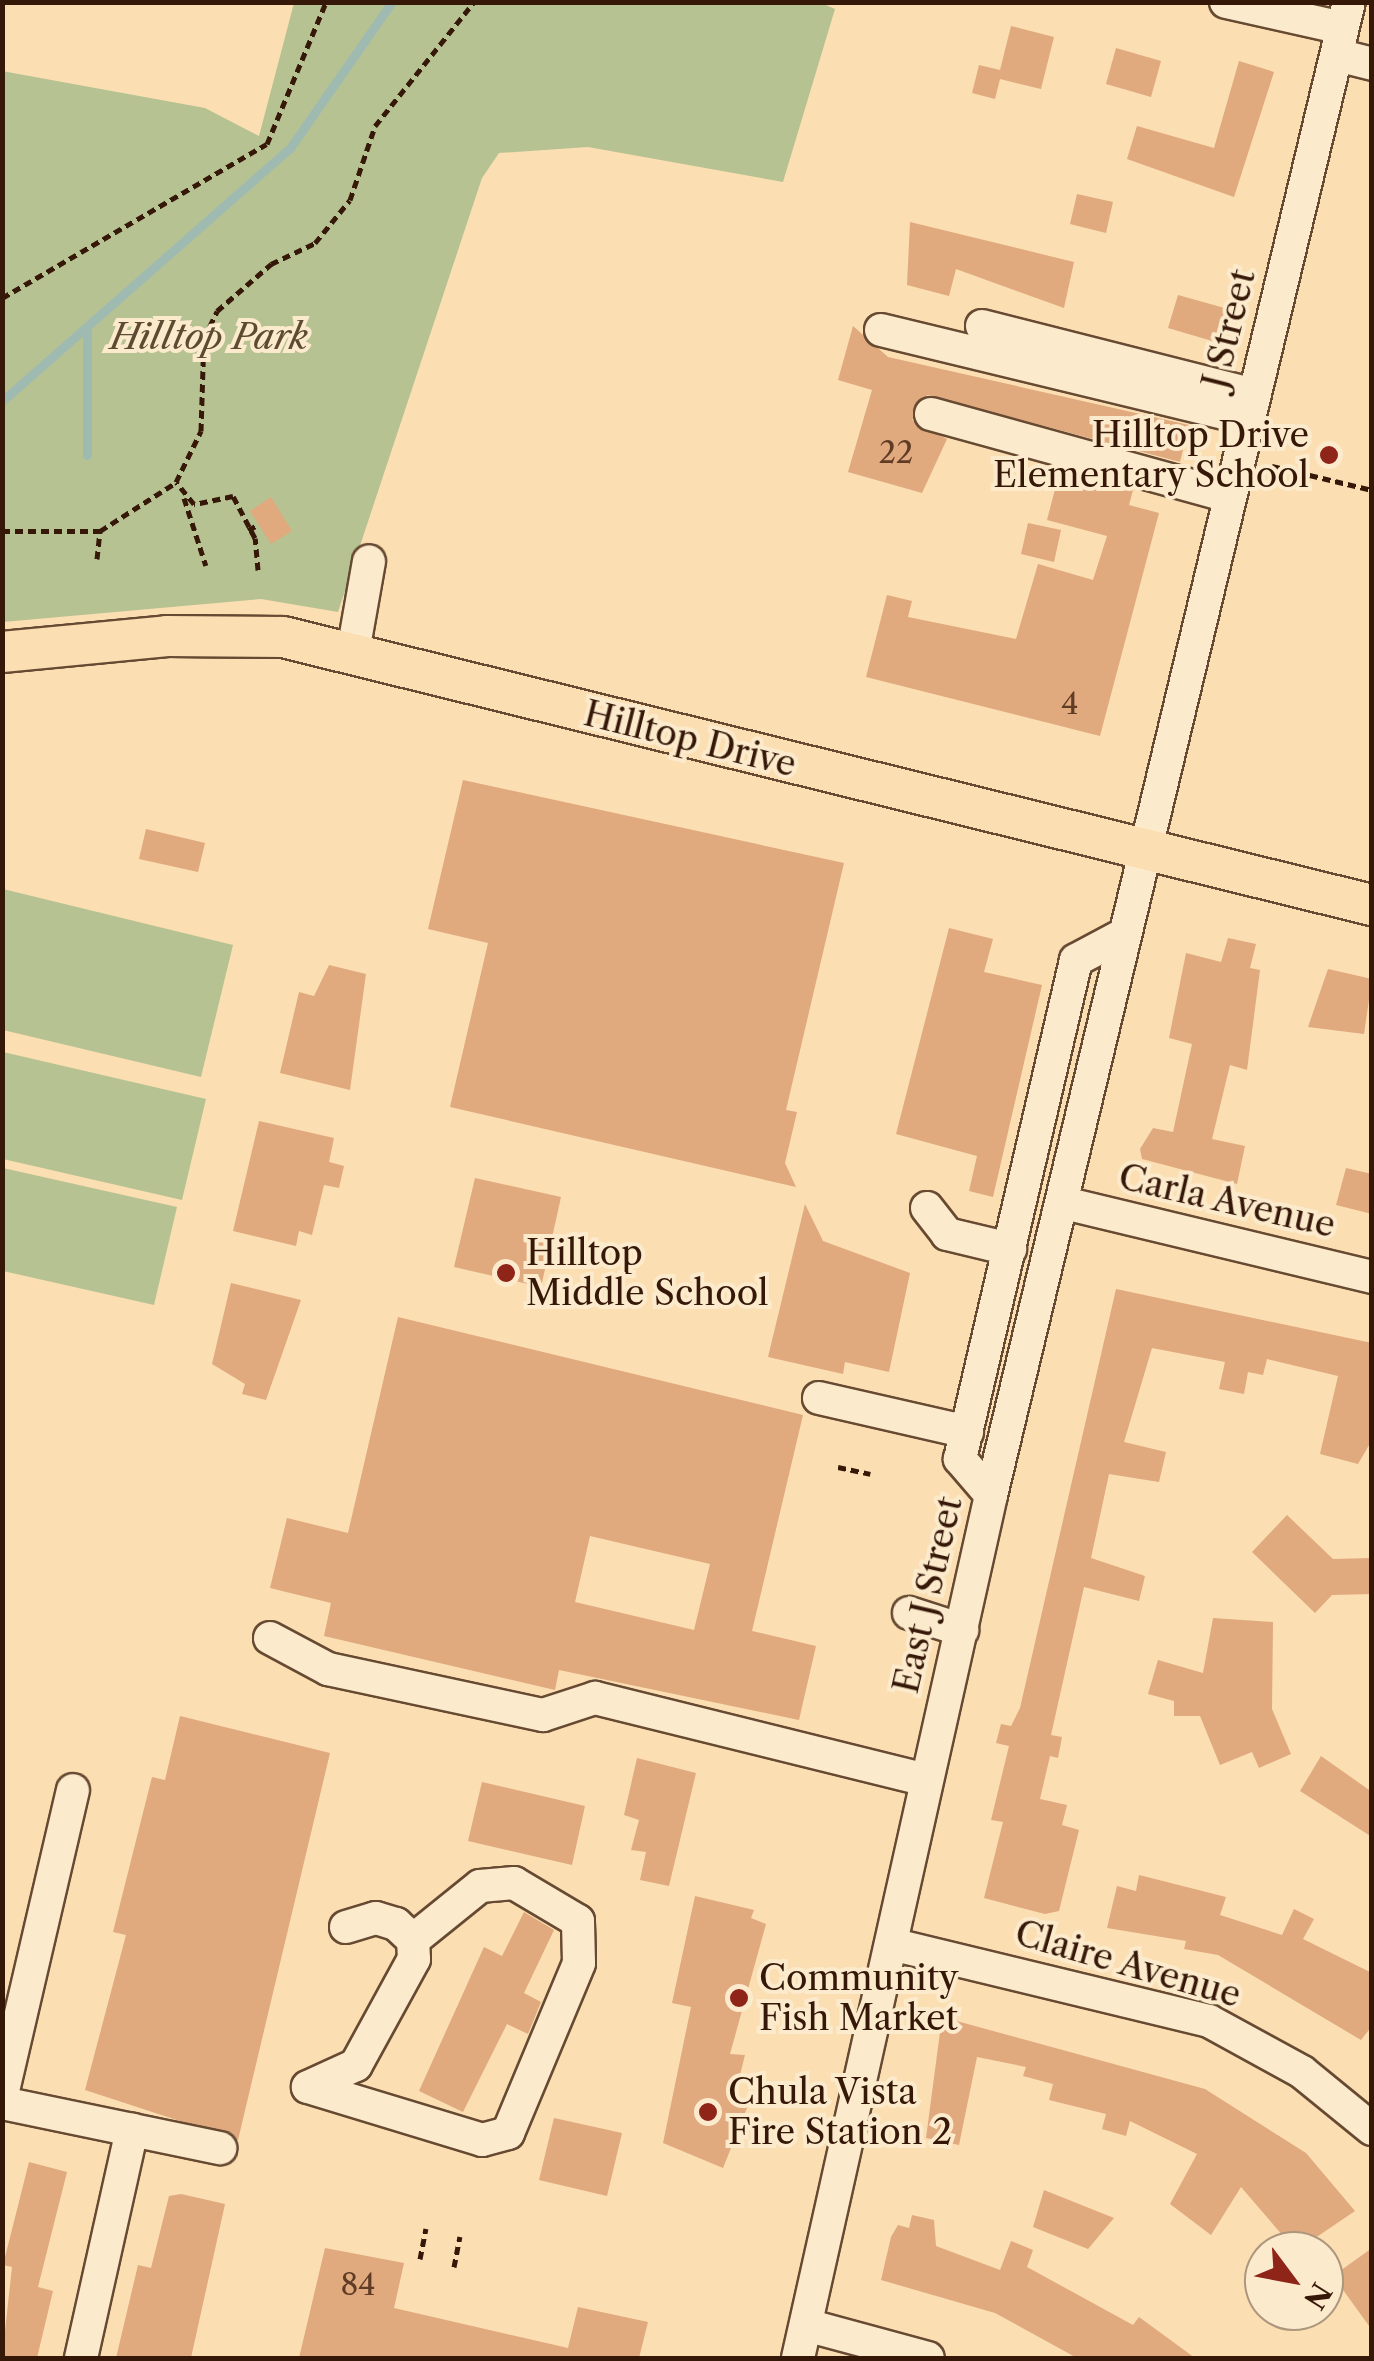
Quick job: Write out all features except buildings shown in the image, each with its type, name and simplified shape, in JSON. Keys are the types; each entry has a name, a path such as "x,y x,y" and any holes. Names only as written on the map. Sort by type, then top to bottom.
{"main road":[{"name":"Hilltop Drive","path":"2,652 167,636 283,637 1372,905"}],"street":[{"path":"1226,2 1342,29 1372,64"},
{"name":"J Street","path":"1145,850 1342,29"},
{"path":"982,326 1251,407"},
{"path":"881,330 1251,407"},
{"path":"931,414 1229,496"},
{"path":"353,652 369,561"},
{"name":"East J Street","path":"798,2358 896,1945 926,1780 991,1494 1064,1204 1145,850"},
{"path":"991,1494 960,1459 1076,960 1124,935"},
{"name":"Carla Avenue","path":"1064,1204 1372,1277"},
{"path":"928,1208 947,1234 1010,1249"},
{"path":"819,1398 966,1432"},
{"path":"909,1613 962,1630"},
{"path":"270,1638 328,1669 543,1715 596,1698 926,1780"},
{"path":"73,1790 2,2099 220,2148"},
{"path":"514,1883 578,1921 579,1963 508,2133 482,2140 308,2086 356,2065 414,1959 413,1940 480,1886 514,1883"},
{"path":"346,1928 376,1918 413,1940"},
{"name":"Claire Avenue","path":"896,1945 1209,2021 1302,2072 1372,2129"},
{"path":"81,2358 132,2130"},
{"path":"806,2326 928,2358"}],"path":[{"path":"2,298 267,144 326,2"},
{"path":"2,531 100,531 176,482 201,431 204,338 217,311 326,228 359,181 375,126 474,2"},
{"path":"1272,466 1372,490"},
{"path":"176,482 206,566"},
{"path":"184,498 210,505 227,492 248,530 258,570"},
{"path":"248,530 258,524"},
{"path":"97,559 100,531"},
{"path":"838,1468 870,1474"},
{"path":"420,2258 426,2229"},
{"path":"454,2267 460,2236"}],"green space":[{"name":"Hilltop Park","path":"819,2 835,9 783,182 588,147 499,153 482,178 338,612 261,599 3,622 2,71 205,108 259,136 294,3"},
{"path":"3,889 233,945 201,1077 3,1030"},
{"path":"3,1052 206,1099 182,1200 3,1159"},
{"path":"3,1168 177,1207 154,1305 3,1271"}],"waterway":[{"path":"2,401 290,148 392,2"},
{"path":"87,330 87,455"}],"place":[{"name":"Hilltop Drive Elementary School","path":"1329,455"},
{"name":"Hilltop Middle School","path":"506,1273"},
{"name":"Community Fish Market","path":"739,1998"},
{"name":"Chula Vista Fire Station 2","path":"708,2112"}]}
